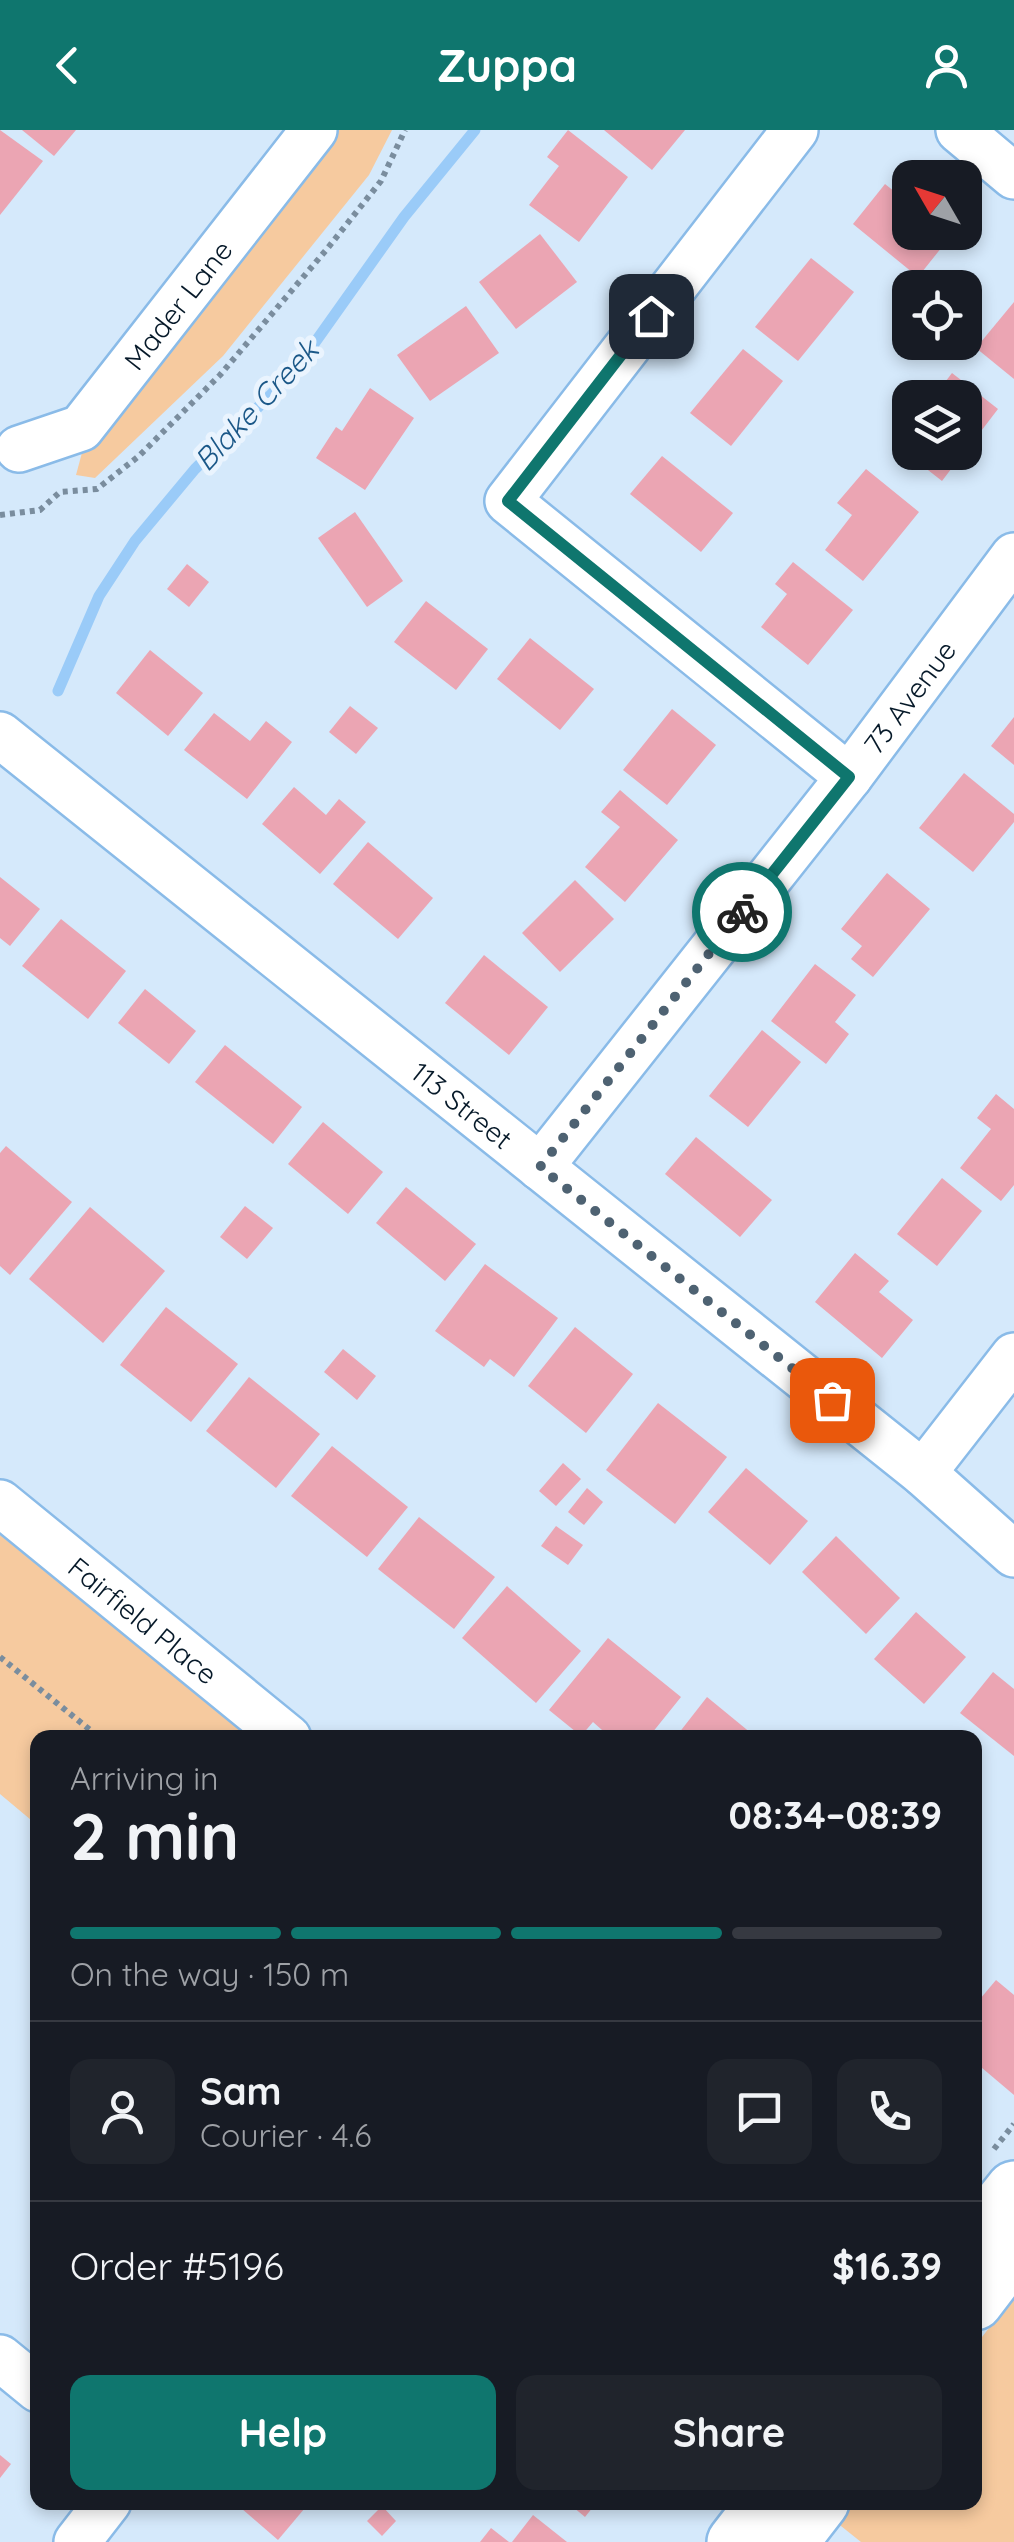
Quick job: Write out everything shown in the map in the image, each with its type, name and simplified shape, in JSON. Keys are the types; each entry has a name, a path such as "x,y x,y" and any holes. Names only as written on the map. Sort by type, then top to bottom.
{"main road":[{"path":"982,2229 1014,2189"},
{"path":"982,2293 1014,2251"},
{"path":"735,2542 760,2510"},
{"path":"790,2542 814,2510"}],"street":[{"name":"Mader Lane","path":"19,449 81,428 314,130"},
{"path":"795,130 508,501 849,777"},
{"path":"959,130 1014,176"},
{"name":"73 Avenue","path":"540,1167 849,777 1014,556"},
{"name":"113 Street","path":"0,734 922,1473 1014,1554"},
{"path":"922,1473 1014,1356"},
{"name":"Fairfield Place","path":"0,1502 278,1730"},
{"path":"0,2358 30,2382"},
{"path":"77,2542 102,2510"}],"path":[{"path":"0,514 40,510 60,492 97,489 138,456 220,375 326,249 381,181 405,130"},
{"path":"0,1656 90,1730"}],"shaded area":[{"path":"339,130 392,130 369,175 223,356 95,478 76,475 83,449"},
{"path":"0,1535 243,1730 30,1730 30,1819 0,1794"},
{"path":"1014,2296 1014,2542 861,2542 836,2522 846,2510 982,2510 982,2337"}],"building":[{"path":"0,130 43,161 0,215"},
{"path":"22,130 76,130 54,156"},
{"path":"568,130 628,177 579,242 529,205 559,166 547,157"},
{"path":"604,130 685,130 652,170"},
{"path":"885,184 892,190 892,250 940,250 924,270 909,270 853,224"},
{"path":"540,234 577,282 516,329 479,282"},
{"path":"811,258 854,292 798,361 755,327"},
{"path":"1014,302 1014,379 982,353 982,341"},
{"path":"466,306 499,353 430,401 397,355"},
{"path":"743,349 783,381 731,446 690,413"},
{"path":"370,388 414,418 365,490 316,458 336,427 342,431"},
{"path":"982,396 998,409 982,430"},
{"path":"662,456 733,513 701,552 630,494"},
{"path":"866,469 919,512 863,581 825,550 852,515 837,503"},
{"path":"928,470 950,470 942,481"},
{"path":"355,512 403,581 367,607 318,538"},
{"path":"793,562 853,610 808,665 761,627 787,594 775,584"},
{"path":"187,564 209,582 189,607 167,589"},
{"path":"426,601 488,649 456,690 394,642"},
{"path":"530,638 594,689 560,730 497,679"},
{"path":"150,650 203,693 168,736 116,693"},
{"path":"350,706 378,728 356,754 329,732"},
{"path":"672,709 716,745 667,805 623,770"},
{"path":"214,713 250,741 266,721 292,742 247,799 184,750"},
{"path":"1014,717 1014,765 991,746"},
{"path":"964,773 1014,814 1014,822 973,872 919,828"},
{"path":"294,787 326,815 339,799 366,822 320,874 262,824"},
{"path":"620,790 678,840 625,902 585,867 620,827 601,812"},
{"path":"368,842 433,898 398,939 333,884"},
{"path":"887,873 930,909 873,977 851,959 862,946 841,929"},
{"path":"0,877 40,909 10,946 0,938"},
{"path":"575,880 614,919 560,972 522,933"},
{"path":"61,919 126,971 88,1019 22,966"},
{"path":"484,955 548,1007 509,1055 445,1003"},
{"path":"815,964 856,995 835,1022 849,1034 826,1064 771,1021"},
{"path":"145,989 196,1031 169,1064 118,1023"},
{"path":"762,1030 801,1062 748,1127 709,1096"},
{"path":"225,1045 302,1107 273,1144 195,1082"},
{"path":"996,1094 1014,1109 1014,1185 1001,1201 960,1168 991,1129 977,1118"},
{"path":"323,1122 383,1172 348,1214 288,1164"},
{"path":"696,1137 772,1200 740,1237 665,1174"},
{"path":"6,1146 72,1202 10,1275 0,1266 0,1153"},
{"path":"942,1178 982,1211 937,1266 897,1234"},
{"path":"406,1187 476,1244 445,1281 376,1223"},
{"path":"245,1206 273,1228 247,1259 220,1237"},
{"path":"90,1207 165,1271 103,1343 29,1279"},
{"path":"855,1253 889,1281 879,1292 913,1320 882,1358 815,1302"},
{"path":"485,1264 558,1318 514,1377 490,1359 484,1367 435,1331"},
{"path":"166,1307 238,1364 191,1422 120,1365"},
{"path":"575,1327 633,1374 586,1433 528,1386"},
{"path":"343,1349 376,1376 357,1400 324,1372"},
{"path":"249,1377 320,1434 276,1488 206,1431"},
{"path":"658,1403 727,1457 675,1524 606,1470"},
{"path":"332,1446 408,1507 367,1557 291,1496"},
{"path":"563,1463 581,1479 556,1506 539,1491"},
{"path":"746,1468 808,1521 770,1565 708,1512"},
{"path":"587,1488 603,1502 584,1525 568,1512"},
{"path":"419,1517 495,1577 454,1629 378,1569"},
{"path":"556,1526 583,1545 568,1565 541,1546"},
{"path":"836,1536 900,1598 866,1634 802,1572"},
{"path":"507,1586 581,1651 536,1703 462,1638"},
{"path":"916,1612 966,1657 924,1704 874,1659"},
{"path":"608,1638 681,1697 654,1730 602,1730 593,1722 586,1730 574,1730 549,1710"},
{"path":"993,1672 1014,1689 1014,1756 982,1730 960,1713"},
{"path":"707,1697 747,1730 681,1730"},
{"path":"996,1980 1014,1995 1014,2095 982,2068 982,1997"},
{"path":"0,2455 11,2464 0,2478"},
{"path":"243,2510 303,2510 278,2540"},
{"path":"378,2510 386,2510 396,2521 382,2536 367,2521"},
{"path":"533,2515 567,2542 512,2542"},
{"path":"491,2528 509,2542 480,2542"}],"waterway":[{"name":"Blake Creek","path":"58,691 99,596 135,541 195,469 294,372 404,217 475,130"}],"way so far":[{"path":"742,912 540,1167 832,1400"}],"route":[{"path":"651,316 508,501 849,777 742,912"}]}
